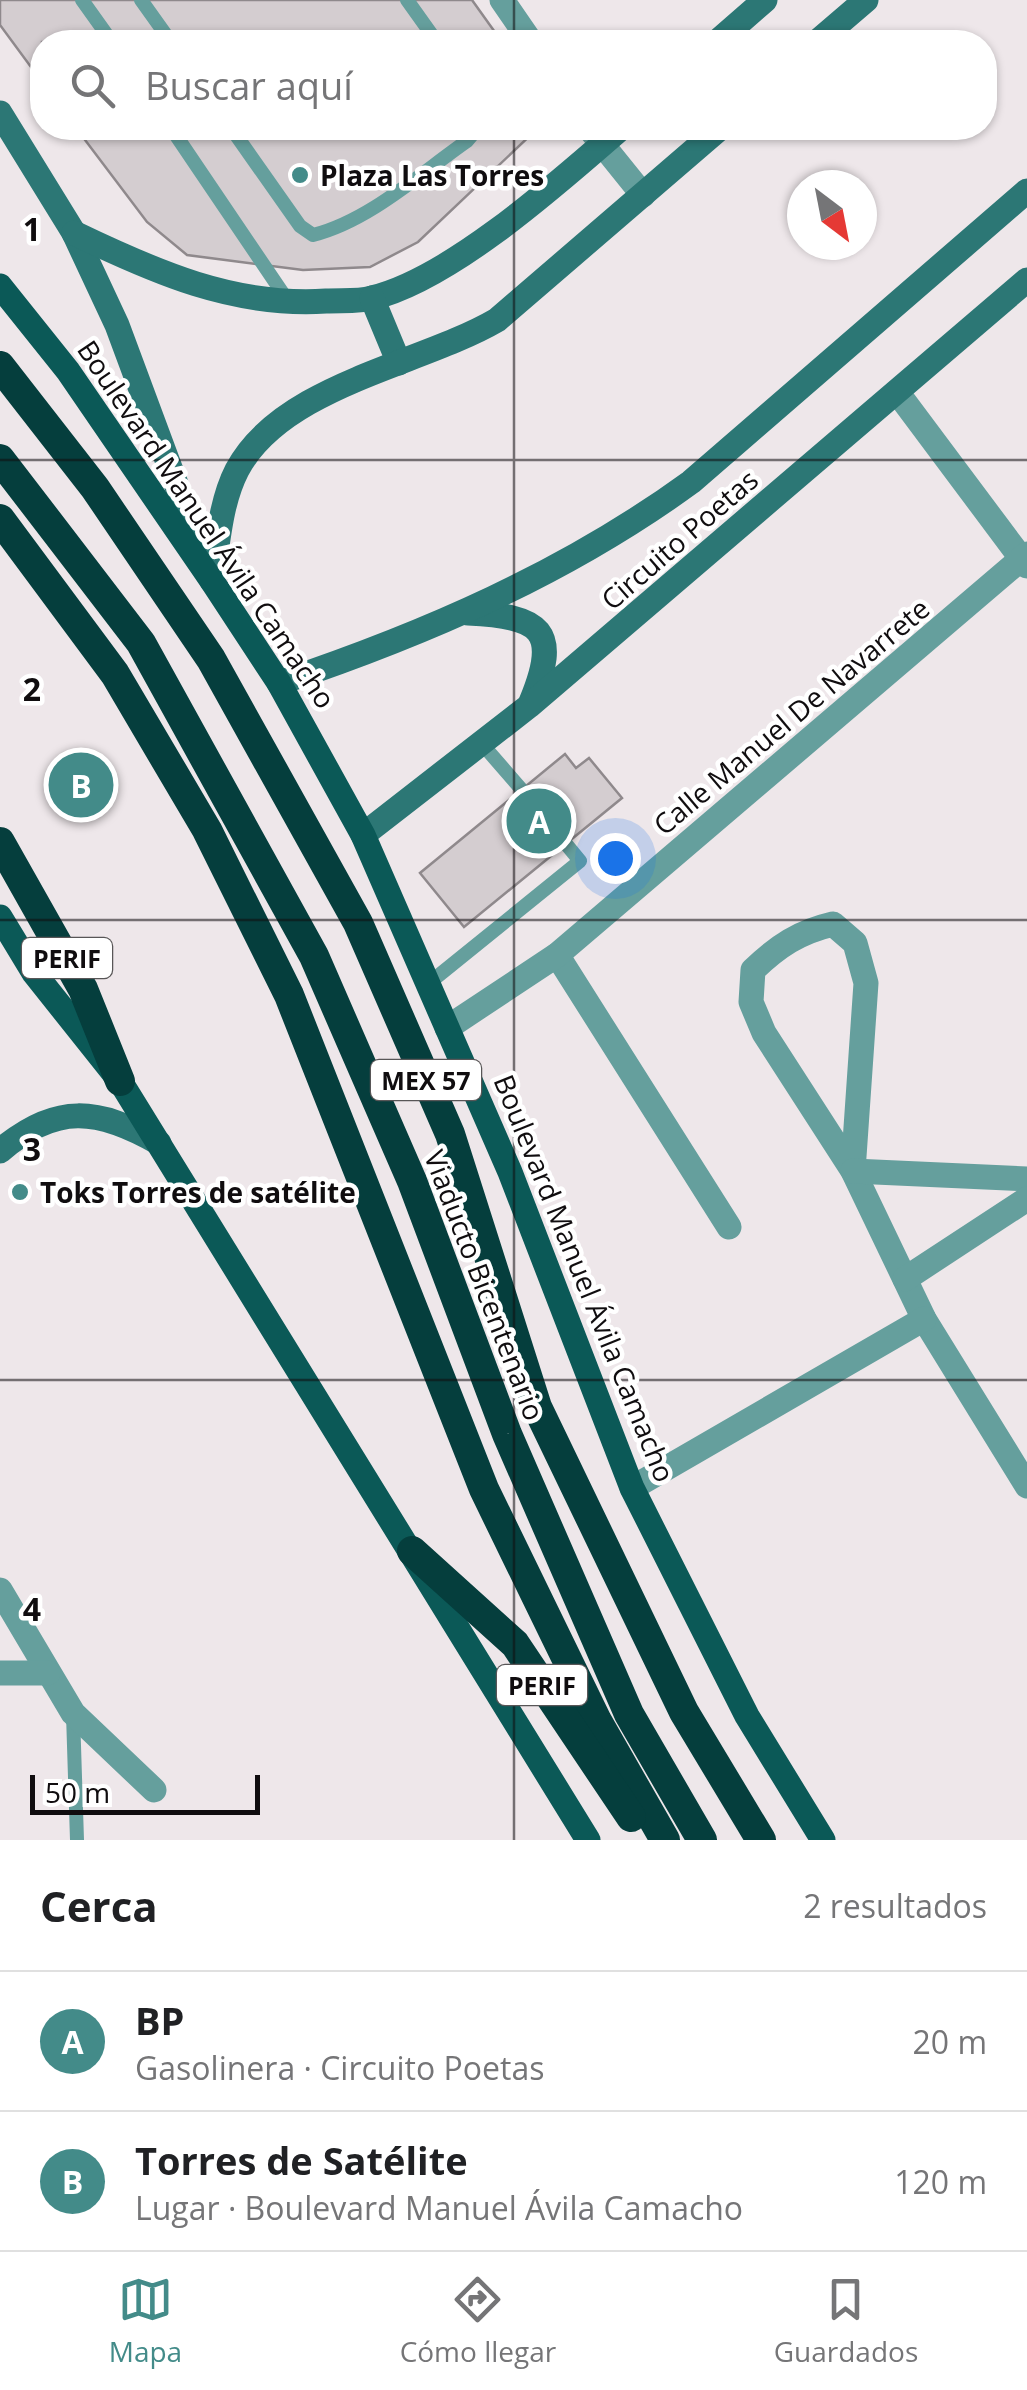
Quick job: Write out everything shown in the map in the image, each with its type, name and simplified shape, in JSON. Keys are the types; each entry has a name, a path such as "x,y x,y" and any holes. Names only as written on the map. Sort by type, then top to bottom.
{"highway":[{"name":"MEX 57","path":"0,366 95,488 211,659 358,923 450,1134 537,1407 684,1712 762,1840"},
{"name":"Viaducto Bicentenario","path":"0,459 141,643 314,956 412,1181 507,1434 628,1714 702,1840"},
{"name":"MEX 57","path":"0,519 115,674 207,830 289,995 484,1489 597,1721 664,1840"},
{"name":"PERIF","path":"0,842 84,989 120,1081"},
{"name":"PERIF","path":"412,1551 515,1644 646,1840"}],"main road":[{"path":"731,30 766,0"},
{"path":"832,30 866,0"},
{"path":"0,112 74,233 117,325 212,581"},
{"path":"74,233 160,274 250,300 290,304 372,298 463,254 591,140"},
{"path":"212,581 226,498 238,468 262,437 299,407 467,338 498,320 706,140"},
{"path":"279,683 379,650 586,553 691,482 1027,191"},
{"name":"Circuito Poetas","path":"363,835 530,706 1027,280"},
{"name":"Boulevard Manuel Ávila Camacho","path":"0,286 68,371 212,581 279,683 363,835 510,1172 632,1488 747,1716 823,1840"},
{"path":"372,298 400,363"},
{"path":"463,613 518,616 538,630 547,659 530,706"},
{"path":"0,916 34,973 120,1081 160,1143 588,1840"},
{"path":"0,1151 21,1133 69,1115 126,1124 160,1143"}],"street":[{"path":"502,0 523,30"},
{"path":"598,140 643,195"},
{"path":"897,392 1025,559"},
{"name":"Calle Manuel De Navarrete","path":"447,1028 556,955 1025,559"},
{"path":"853,1171 866,984 855,943 833,924 801,932 752,970 752,1002 764,1033 853,1171 924,1319 1027,1486"},
{"path":"556,955 729,1227"},
{"path":"853,1171 1027,1178"},
{"path":"905,1279 1027,1199"},
{"path":"632,1488 924,1319"},
{"path":"3,1606 73,1713 154,1790"},
{"path":"0,1673 48,1673"}],"lane":[{"path":"82,0 103,30"},
{"path":"142,0 163,30"},
{"path":"408,0 429,30"},
{"path":"179,140 290,304"},
{"path":"239,140 300,226 314,235 330,231 377,203 469,140"},
{"path":"483,745 522,790"},
{"path":"428,984 580,861 566,844"},
{"path":"73,1713 76,1840"}],"building":[{"path":"0,0 472,0 493,30 30,30 30,66 0,25"},
{"name":"Plaza Las Torres","path":"85,140 525,140 418,242 370,267 303,270 187,255 147,222"},
{"path":"565,754 576,768 589,758 622,798 464,927 420,873"}],"place":[{"name":"Plaza Las Torres","path":"300,175"},
{"name":"Torres de Satélite","path":"81,785"},
{"name":"BP","path":"539,821"},
{"name":"Toks Torres de satélite","path":"20,1192"}]}
